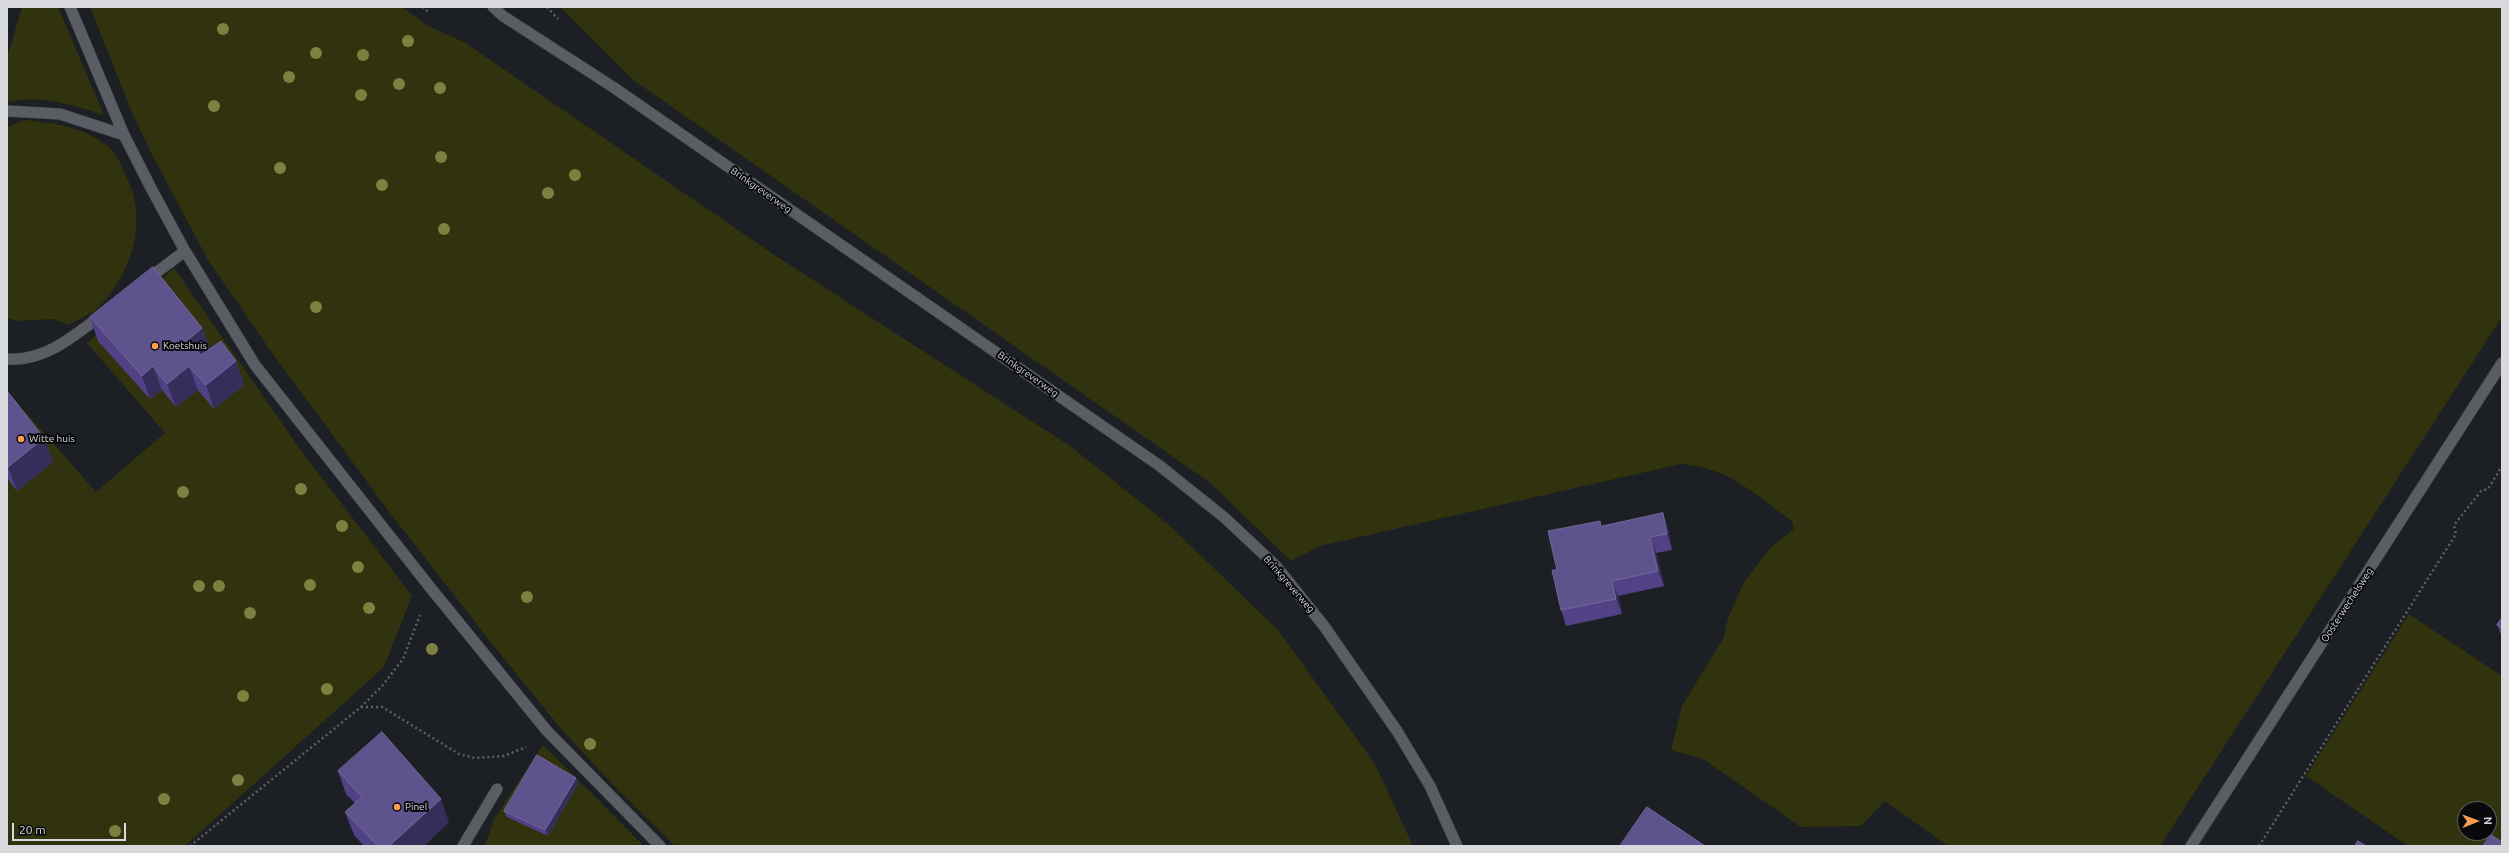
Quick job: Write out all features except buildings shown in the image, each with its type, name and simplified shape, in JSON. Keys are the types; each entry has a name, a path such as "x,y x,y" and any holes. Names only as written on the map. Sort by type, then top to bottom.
{"street":[{"path":"70,7 124,135 185,251 255,365 429,586 547,731 660,846"},
{"name":"Brinkgreverweg","path":"493,7 503,16 626,96 1160,466 1225,518 1276,566 1324,626 1397,731 1430,786 1457,846"},
{"path":"7,111 60,114 124,135"},
{"path":"135,289 185,251"},
{"path":"7,360 29,357 56,348 111,308"},
{"name":"Oosterwechelsweg","path":"2191,846 2502,363"},
{"path":"463,846 497,789"}],"path":[{"path":"422,7 429,12"},
{"path":"2260,846 2456,534 2454,525 2480,491 2488,489 2502,466"},
{"path":"190,846 361,707 382,686 403,659 429,586"},
{"path":"361,707 382,707 459,754 475,758 504,756 529,745 547,731"}],"shaded area":[{"path":"22,7 58,7 104,115 68,104 44,100 32,99 7,102 7,58"},
{"path":"90,7 402,7 428,26 464,42 776,256 1070,446 1168,524 1278,630 1375,764 1413,846 675,846 618,790 562,730 497,650 390,513 270,350 208,260 152,155 130,108"},
{"path":"560,7 2502,7 2502,317 2160,846 1948,846 1885,801 1861,826 1801,827 1703,759 1671,750 1682,706 1724,637 1728,618 1743,584 1770,548 1794,529 1792,521 1741,484 1714,471 1698,466 1681,464 1320,546 1291,561 1209,482 632,79"},
{"path":"25,120 70,127 91,135 110,148 115,153 132,191 136,208 134,243 129,260 121,277 112,292 97,309 69,325 53,319 17,321 7,318 7,127"},
{"path":"174,268 300,449 412,596 384,667 185,846 7,846 7,408 15,400 96,492 165,433 87,343"},
{"path":"2409,614 2502,676 2502,846 2408,846 2306,776"},
{"path":"543,745 644,846 485,846 494,819"}],"place":[{"name":"Koetshuis","path":"155,346"},
{"name":"Witte huis","path":"21,439"},
{"name":"Pinel","path":"397,807"}]}
